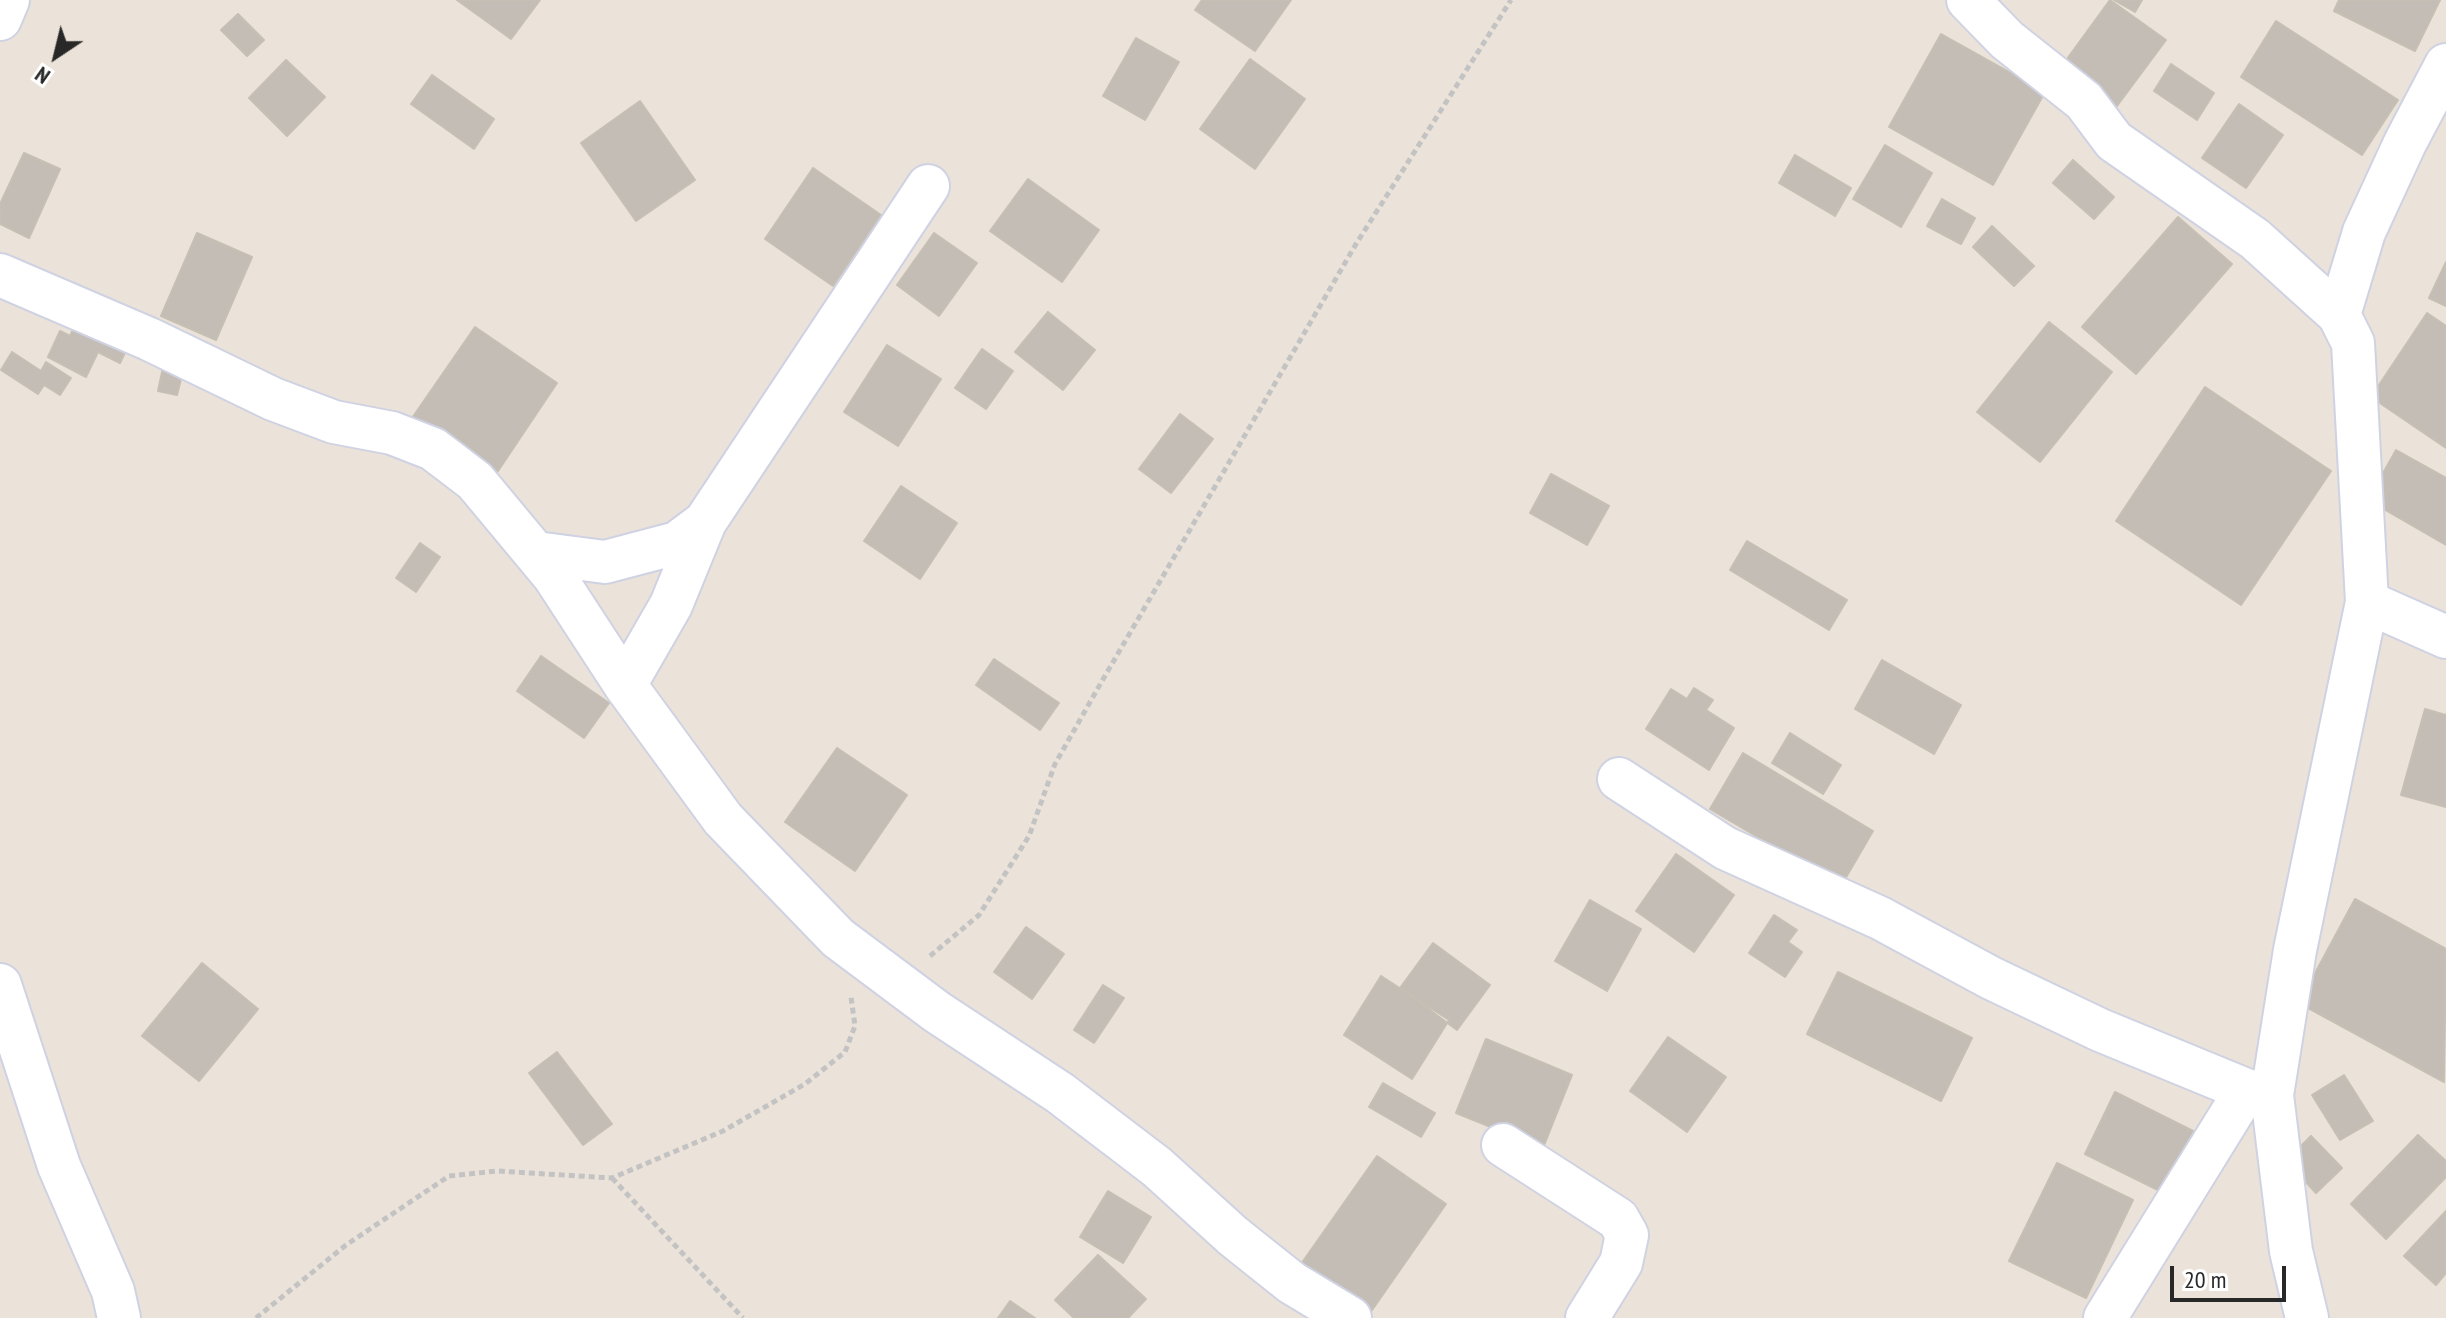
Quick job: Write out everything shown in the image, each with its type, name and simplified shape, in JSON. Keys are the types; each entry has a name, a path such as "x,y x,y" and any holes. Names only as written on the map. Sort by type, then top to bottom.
{"street":[{"path":"0,19 8,0"},
{"path":"1968,0 2007,40 2084,101 2114,141 2255,239 2339,315 2353,343 2367,602 2295,950 2259,1092 2105,1318"},
{"path":"2339,315 2364,232 2405,143 2446,65"},
{"path":"625,685 671,605 705,522 928,186"},
{"path":"0,275 149,339 273,399 334,422 392,433 433,449 475,481 536,553 586,621 625,685 723,819 844,942 1060,1093 1157,1167 1233,1236 1292,1283 1350,1318"},
{"path":"536,553 605,562 677,543 705,522"},
{"path":"2367,602 2446,637"},
{"path":"1619,779 1725,848 1880,918 2100,1030 2259,1092"},
{"path":"0,985 59,1166 113,1291 119,1318"},
{"path":"2259,1092 2307,1318"},
{"path":"1503,1145 1618,1219 1627,1235 1621,1263 1587,1318"}],"path":[{"path":"899,983 979,915 1029,836 1055,764 1102,681 1356,244 1511,0"},
{"path":"256,1318 346,1245 449,1176 497,1171 612,1178 723,1131 805,1084 845,1052 855,1026 844,942"},
{"path":"612,1178 743,1318"}],"building":[{"path":"457,0 540,0 511,39"},
{"path":"1202,0 1291,0 1255,51 1195,10"},
{"path":"2110,0 2166,40 2114,110 2059,70"},
{"path":"2114,0 2142,0 2135,12"},
{"path":"2339,0 2440,0 2415,51 2334,11"},
{"path":"238,14 264,40 247,56 221,30"},
{"path":"2276,21 2398,100 2362,155 2241,77"},
{"path":"1941,34 2045,92 1993,185 1889,127"},
{"path":"1136,38 1179,62 1145,120 1103,96"},
{"path":"1250,59 1305,99 1255,169 1200,129"},
{"path":"286,60 325,97 287,136 249,98"},
{"path":"2171,64 2214,93 2197,120 2154,91"},
{"path":"432,75 494,119 474,149 411,104"},
{"path":"640,101 695,180 636,221 581,143"},
{"path":"2239,104 2283,135 2246,188 2202,158"},
{"path":"1885,145 1932,173 1901,227 1853,199"},
{"path":"24,153 60,169 29,238 0,224 0,204"},
{"path":"1795,155 1851,188 1835,216 1779,183"},
{"path":"2073,160 2114,197 2094,219 2053,183"},
{"path":"813,168 881,215 833,286 765,239"},
{"path":"1028,179 1099,230 1062,282 990,231"},
{"path":"1942,199 1975,218 1961,244 1927,226"},
{"path":"2178,217 2232,264 2136,374 2082,327"},
{"path":"1992,226 2034,266 2014,286 1973,247"},
{"path":"197,233 252,257 216,340 161,316"},
{"path":"934,233 977,263 939,316 897,285"},
{"path":"2446,262 2446,306 2429,298"},
{"path":"1048,312 1095,350 1063,390 1015,352"},
{"path":"2427,313 2446,326 2446,448 2371,397"},
{"path":"80,315 131,340 120,363 98,352 86,377 48,357 60,331 70,336"},
{"path":"2049,322 2112,372 2040,462 1977,412"},
{"path":"475,327 557,383 494,477 410,421"},
{"path":"887,345 941,379 898,446 844,412"},
{"path":"982,349 1013,371 986,409 955,388"},
{"path":"12,352 41,371 46,362 71,378 60,395 44,385 38,394 1,370"},
{"path":"165,358 185,363 177,395 158,391"},
{"path":"2205,387 2331,471 2241,605 2116,521"},
{"path":"1180,414 1213,439 1171,493 1139,469"},
{"path":"2396,450 2446,478 2446,545 2368,500"},
{"path":"1551,474 1609,506 1587,545 1530,513"},
{"path":"901,486 957,523 920,579 864,541"},
{"path":"1747,541 1847,600 1829,630 1730,570"},
{"path":"420,543 440,557 416,592 396,578"},
{"path":"541,656 609,703 584,738 517,691"},
{"path":"994,659 1059,703 1040,730 976,685"},
{"path":"1882,660 1961,705 1934,754 1855,709"},
{"path":"1694,688 1713,700 1706,710 1734,728 1709,770 1646,729 1671,689 1687,699"},
{"path":"2425,709 2446,715 2446,807 2401,795"},
{"path":"1790,733 1841,765 1823,794 1772,763"},
{"path":"837,748 907,795 855,871 785,822"},
{"path":"1743,753 1873,831 1841,886 1710,809"},
{"path":"1676,854 1734,895 1694,952 1636,911"},
{"path":"2355,899 2446,949 2444,1082 2299,1003"},
{"path":"1590,900 1641,929 1607,991 1555,961"},
{"path":"1774,915 1797,930 1788,942 1802,952 1785,977 1749,953"},
{"path":"1026,927 1064,954 1032,999 994,972"},
{"path":"1433,943 1490,985 1457,1030 1400,988"},
{"path":"202,963 258,1009 199,1081 142,1036"},
{"path":"1838,972 1972,1038 1941,1101 1807,1034"},
{"path":"1381,976 1449,1020 1412,1079 1344,1035"},
{"path":"1103,985 1124,998 1094,1043 1074,1030"},
{"path":"1668,1037 1726,1077 1687,1132 1630,1091"},
{"path":"1486,1039 1572,1075 1543,1148 1456,1113"},
{"path":"557,1052 612,1124 583,1145 529,1073"},
{"path":"2344,1075 2373,1121 2340,1140 2312,1095"},
{"path":"1383,1083 1435,1113 1421,1137 1369,1107"},
{"path":"2115,1092 2193,1131 2162,1192 2085,1154"},
{"path":"2418,1135 2446,1161 2446,1177 2386,1239 2351,1204"},
{"path":"2311,1136 2342,1168 2316,1193 2286,1161"},
{"path":"1377,1156 1446,1204 1370,1313 1301,1264"},
{"path":"2057,1163 2133,1200 2086,1298 2009,1261"},
{"path":"1108,1191 1151,1217 1123,1263 1080,1237"},
{"path":"2446,1211 2446,1273 2436,1285 2404,1256"},
{"path":"1098,1255 1146,1299 1128,1318 1074,1318 1055,1300"},
{"path":"1010,1301 1035,1318 998,1318"}]}
